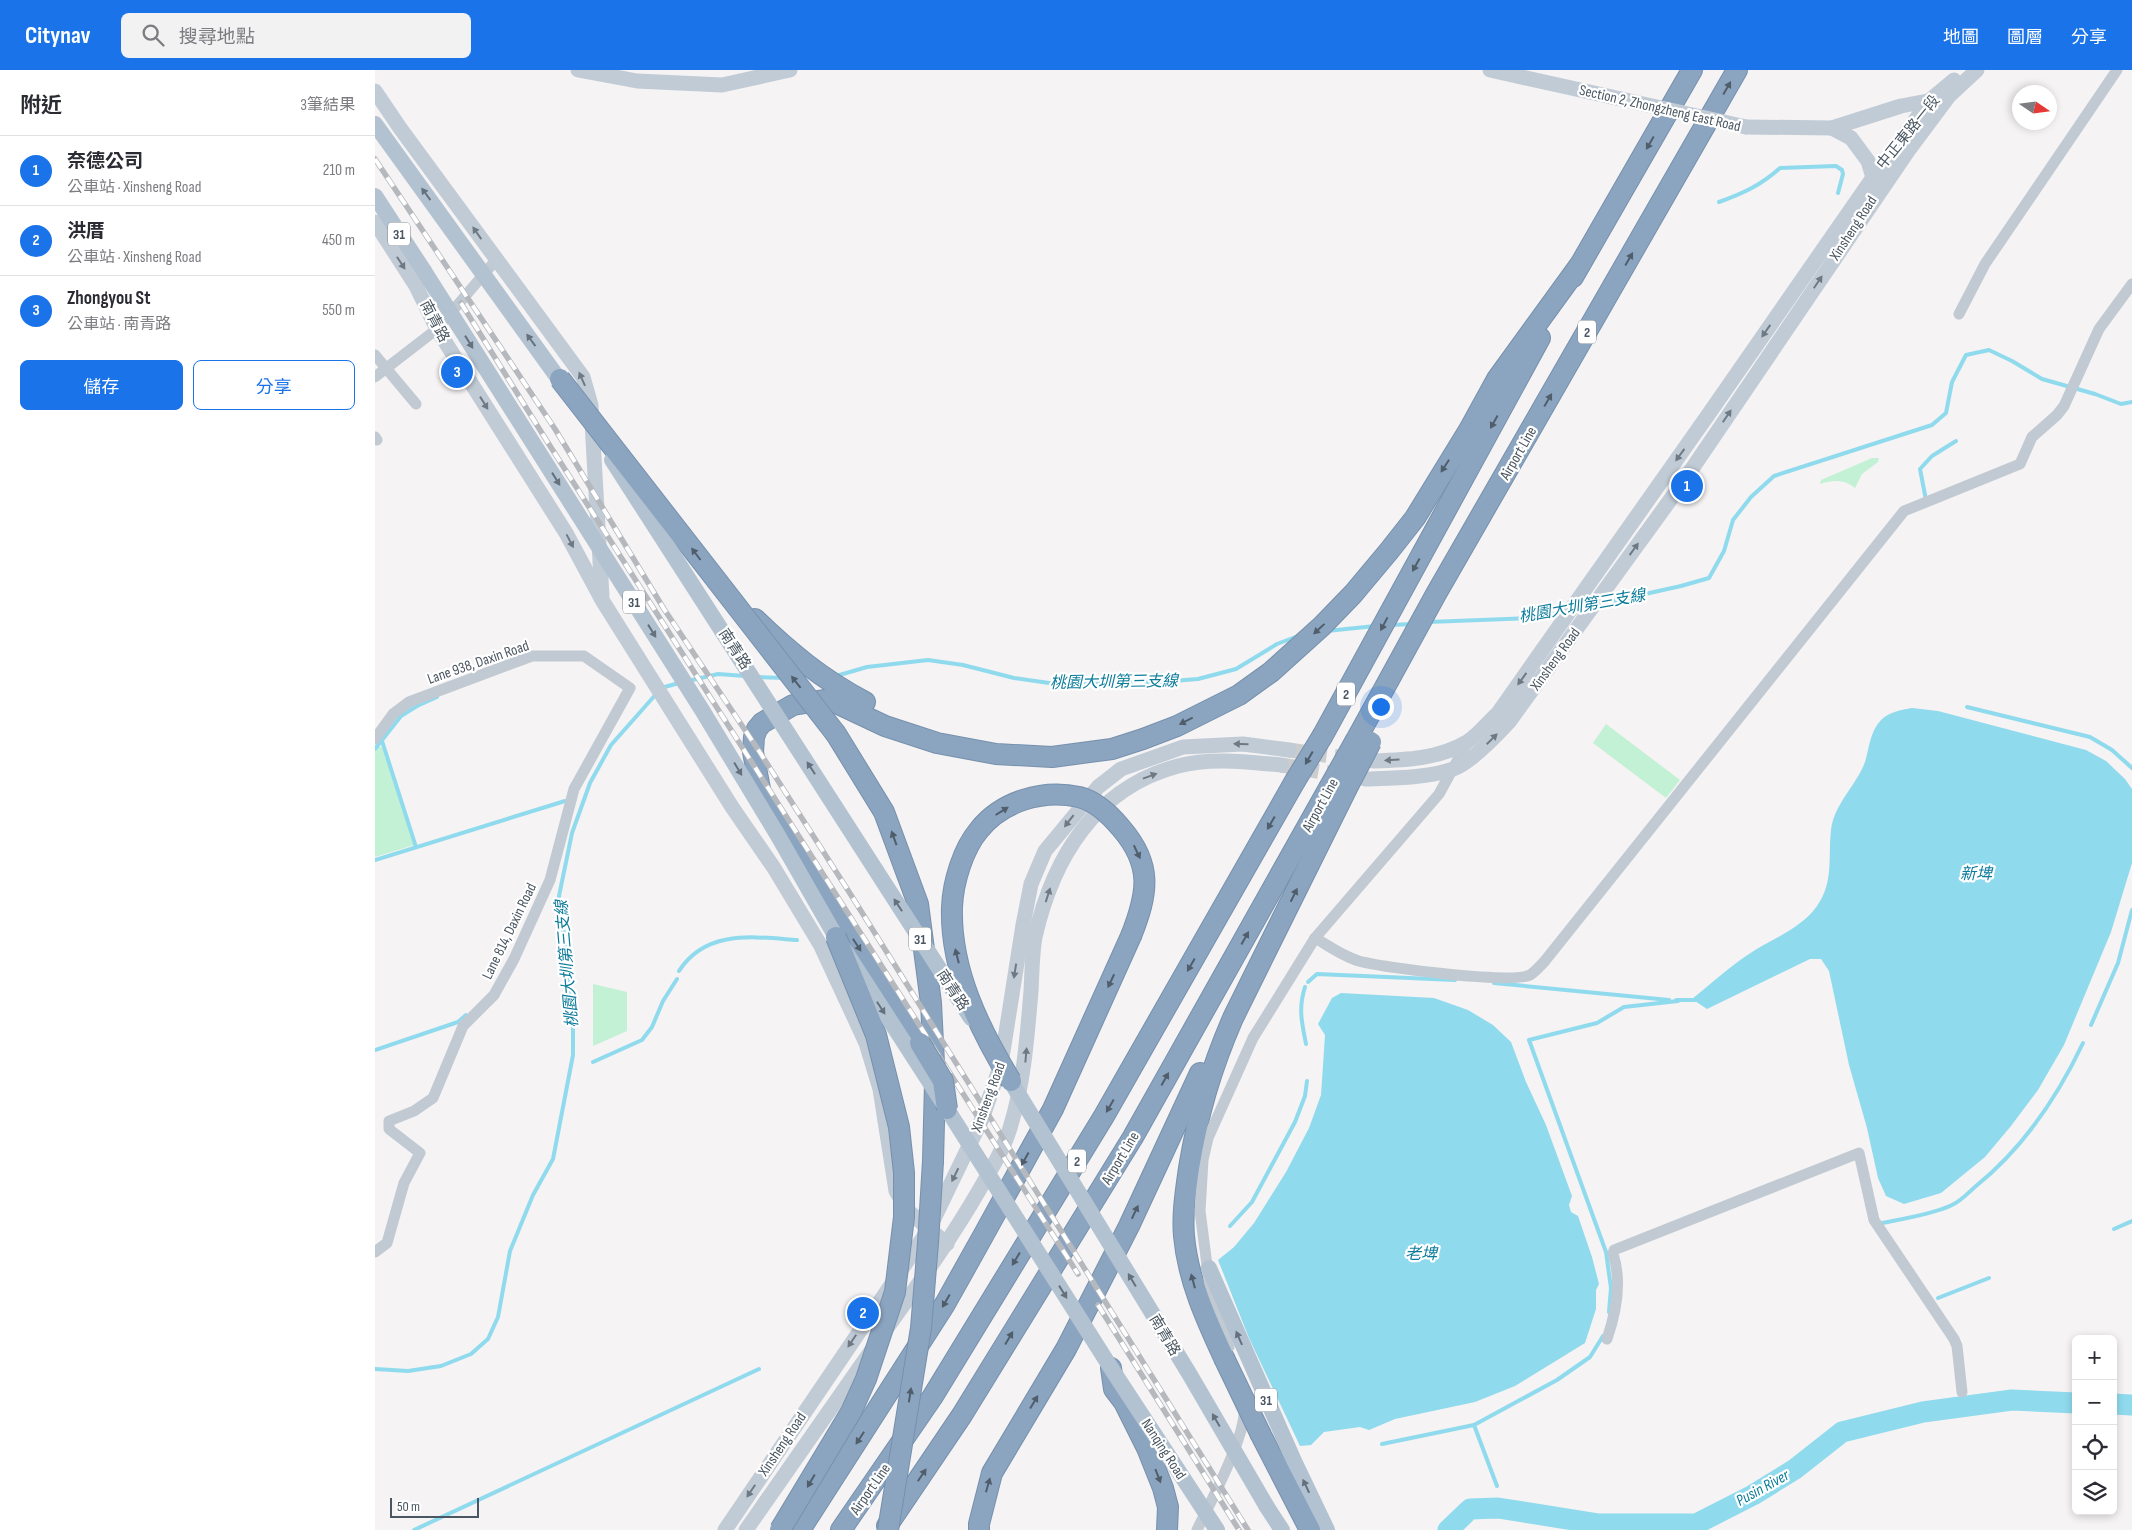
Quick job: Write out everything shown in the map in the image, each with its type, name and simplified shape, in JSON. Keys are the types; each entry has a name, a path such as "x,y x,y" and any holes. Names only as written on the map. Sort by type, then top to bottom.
{"highway":[{"name":"Airport Line","path":"841,1530 933,1396 1104,1116 1323,735 1579,266 1692,70"},
{"name":"Airport Line","path":"886,1530 962,1416 1133,1137 1338,789 1367,748 1410,649 1440,594 1496,492 1737,70"},
{"path":"947,1109 943,1080 761,794 753,752 757,728 762,723 793,705 824,700 832,701 913,737 996,754 1052,757 1112,749 1143,739 1177,726 1239,695 1271,672 1353,594 1415,518 1438,477 1469,430 1497,379 1579,266"},
{"path":"560,379 836,734 884,812 918,904 931,1002 935,1083 933,1161 921,1328 886,1530"},
{"path":"721,586 805,665 837,688 901,718 939,731 1002,742 1034,745 1143,739"},
{"path":"1310,1530 1204,1314 1188,1261 1184,1225 1185,1196 1194,1133 1217,1056 1338,789"},
{"path":"800,1530 940,1312 983,1236 1053,1109 1131,936 1144,898 1145,874 1138,850 1113,818 1090,802 1079,798 1062,796 1028,798 1010,805 991,817 979,830 965,856 956,885 952,906 954,946 965,990 979,1025 1011,1081"},
{"path":"779,1530 851,1412 867,1379 895,1292 904,1217 904,1173 899,1127 877,1035 835,938"},
{"path":"979,1530 992,1473 1066,1349 1129,1226 1200,1073 1233,1018"},
{"path":"1111,1368 1114,1389 1124,1402 1147,1448 1163,1488 1168,1507 1167,1530"}],"main road":[{"path":"578,70 637,81 722,85 790,70"},
{"path":"615,70 637,81"},
{"name":"Section 2, Zhongzheng East Road","path":"1491,70 1746,127 1832,128"},
{"name":"中正東路一段","path":"1901,106 1927,90 1953,70"},
{"name":"中正東路一段","path":"1873,176 1930,100 1967,70"},
{"path":"1877,195 1949,96 1977,70"},
{"path":"375,91 400,128 583,377 591,405 602,600"},
{"path":"1832,128 1901,106 1949,96"},
{"name":"南青路","path":"375,124 560,379 719,625 1011,1081 1282,1530"},
{"path":"1832,128 1851,138 1868,161 1873,176"},
{"name":"Xinsheng Road","path":"1365,779 1408,778 1454,769 1485,746 1509,722 1681,485 1877,195 1873,176"},
{"name":"Xinsheng Road","path":"1367,748 1413,759 1446,752 1468,741 1498,713 1708,415 1873,176"},
{"name":"南青路","path":"375,196 707,718 777,834 835,938 947,1109 1111,1368"},
{"name":"南青路","path":"375,222 416,286 437,329 566,533 602,600 732,807 774,868 821,946 866,1042 880,1090 896,1191 907,1210 947,1244"},
{"path":"425,304 453,311"},
{"path":"584,565 592,571 601,566"},
{"name":"Xinsheng Road","path":"725,1530 929,1229 982,1119 1001,1064 1029,892 1045,851 1098,787 1121,769 1183,747 1243,744 1289,750"},
{"name":"Xinsheng Road","path":"746,1530 947,1244 993,1165 1010,1130 1025,1069 1035,938 1054,876 1074,839 1102,808 1136,781 1170,769 1210,762 1245,761 1281,765"},
{"name":"31","path":"1209,1268 1268,1404 1327,1530"},
{"name":"Nanqing Road","path":"1111,1368 1217,1530"},
{"path":"1245,1410 1268,1404"}],"street":[{"path":"1959,314 1985,264 2117,70"},
{"path":"375,377 437,329 496,260"},
{"path":"1315,938 1357,961 1384,967 1421,972 1511,978 1529,975 1544,962 1904,511 2021,464 2032,437 2057,415 2064,406 2099,329 2132,284"},
{"path":"375,355 416,404"},
{"name":"Lane 938, Daxin Road","path":"375,739 393,714 409,702 532,656 584,656 630,688"},
{"name":"Lane 814, Daxin Road","path":"375,1252 387,1243 404,1183 421,1153 389,1129 389,1121 414,1110 433,1098 463,1026 494,995 514,959 551,880 573,788 630,688"},
{"path":"1197,1530 1228,1465 1239,1436 1245,1410 1242,1386 1211,1296 1209,1268 1200,1211 1203,1160 1209,1138 1253,1038 1315,938 1439,794 1468,741"},
{"path":"1607,1339 1616,1306 1617,1279 1614,1250 1859,1153 1874,1220 1954,1339 1957,1346 1962,1392"}],"green space":[{"path":"1872,458 1879,458 1878,462 1862,474 1855,488 1847,483 1838,481 1820,484 1821,480"},
{"path":"1606,724 1680,780 1666,798 1593,743"},
{"path":"378,747 382,747 414,845 375,857 375,752"},
{"path":"593,984 627,992 627,1031 593,1046"}],"water":[{"name":"新埤","path":"1912,708 1938,711 2086,750 2106,761 2125,779 2132,789 2132,863 2111,932 2064,1045 2038,1090 1985,1157 1941,1193 1904,1204 1886,1196 1878,1178 1867,1128 1849,1065 1829,971 1821,959 1810,959 1707,1009 1692,999 1742,959 1803,921 1817,906 1826,888 1828,879 1833,821 1841,803 1861,771 1874,729 1888,715"},
{"name":"老埤","path":"1341,993 1434,998 1468,1010 1493,1025 1511,1042 1526,1082 1546,1125 1572,1196 1569,1205 1571,1212 1578,1216 1599,1284 1596,1290 1596,1309 1585,1343 1515,1386 1475,1402 1395,1419 1369,1430 1360,1427 1324,1432 1311,1445 1300,1446 1249,1338 1218,1260 1234,1247 1254,1223 1286,1172 1309,1128 1321,1095 1325,1035 1318,1024 1332,998"}],"waterway":[{"path":"1719,202 1752,188 1780,168 1836,166 1842,170 1843,174 1838,193"},
{"name":"桃園大圳第三支線","path":"1600,604 1709,578 1724,551 1733,520 1751,497 1774,476 1932,425 1946,413 1952,382 1966,355 1989,350 2042,379 2095,394 2121,404 2132,402"},
{"path":"1926,500 1920,469 1932,456 1956,441"},
{"name":"桃園大圳第三支線","path":"1429,622 1533,618 1564,612"},
{"name":"桃園大圳第三支線","path":"1392,625 1412,624"},
{"name":"桃園大圳第三支線","path":"1327,631 1375,626"},
{"name":"桃園大圳第三支線","path":"836,676 867,667 928,660 963,665 1014,678 1049,683 1160,682 1198,679 1236,669 1277,644 1298,636"},
{"name":"桃園大圳第三支線","path":"688,681 718,674 745,676"},
{"name":"桃園大圳第三支線","path":"757,677 785,678"},
{"name":"桃園大圳第三支線","path":"661,688 679,683"},
{"name":"桃園大圳第三支線","path":"375,1369 408,1371 441,1366 471,1354 488,1339 498,1317 510,1251 533,1195 553,1159 573,1055 573,1008 559,896 572,833 590,783 611,745 657,693"},
{"path":"375,749 401,716 437,697"},
{"path":"1967,707 2090,737 2112,750 2132,768"},
{"path":"382,741 416,847"},
{"path":"375,860 565,801"},
{"path":"2091,1025 2118,963 2132,910"},
{"path":"679,971 690,957 703,948 717,942 748,937 797,940"},
{"path":"1308,982 1317,974 1455,980"},
{"path":"593,1062 642,1040 652,1027 663,1001 677,979"},
{"path":"1494,983 1669,1000"},
{"path":"1305,987 1301,1009 1306,1044"},
{"path":"1676,1000 1695,1000"},
{"path":"1609,1312 1611,1288 1606,1252 1529,1040 1597,1023 1624,1007 1678,1001"},
{"path":"375,1050 458,1022 466,1015"},
{"path":"1882,1223 1927,1214 1945,1208 1962,1199 2024,1139 2062,1083 2083,1043"},
{"path":"1230,1226 1252,1202 1295,1122 1305,1096 1307,1081"},
{"path":"2114,1229 2132,1221"},
{"path":"1938,1298 1989,1278"},
{"path":"1497,1486 1474,1425 1557,1380 1590,1357 1603,1336"},
{"path":"414,1530 759,1369"},
{"name":"Pusin River","path":"1448,1530 1470,1509 1498,1508 1599,1524 1696,1524 1753,1495 1795,1469 1842,1432 1923,1412 2012,1400 2072,1403"},
{"name":"Pusin River","path":"2117,1404 2132,1405"},
{"path":"1382,1444 1474,1425"}],"tunnel":[{"path":"1289,750 1354,759"},
{"path":"1281,765 1347,776"}],"railway":[{"path":"375,159 555,429 664,609 759,751 851,895 1248,1530"},
{"path":"461,303 545,438 1078,1274"},
{"path":"1098,1305 1239,1530"}],"place":[{"name":"Zhongyou St","path":"457,372"},
{"name":"奈德公司","path":"1687,486"},
{"name":"洪厝","path":"863,1313"}]}
